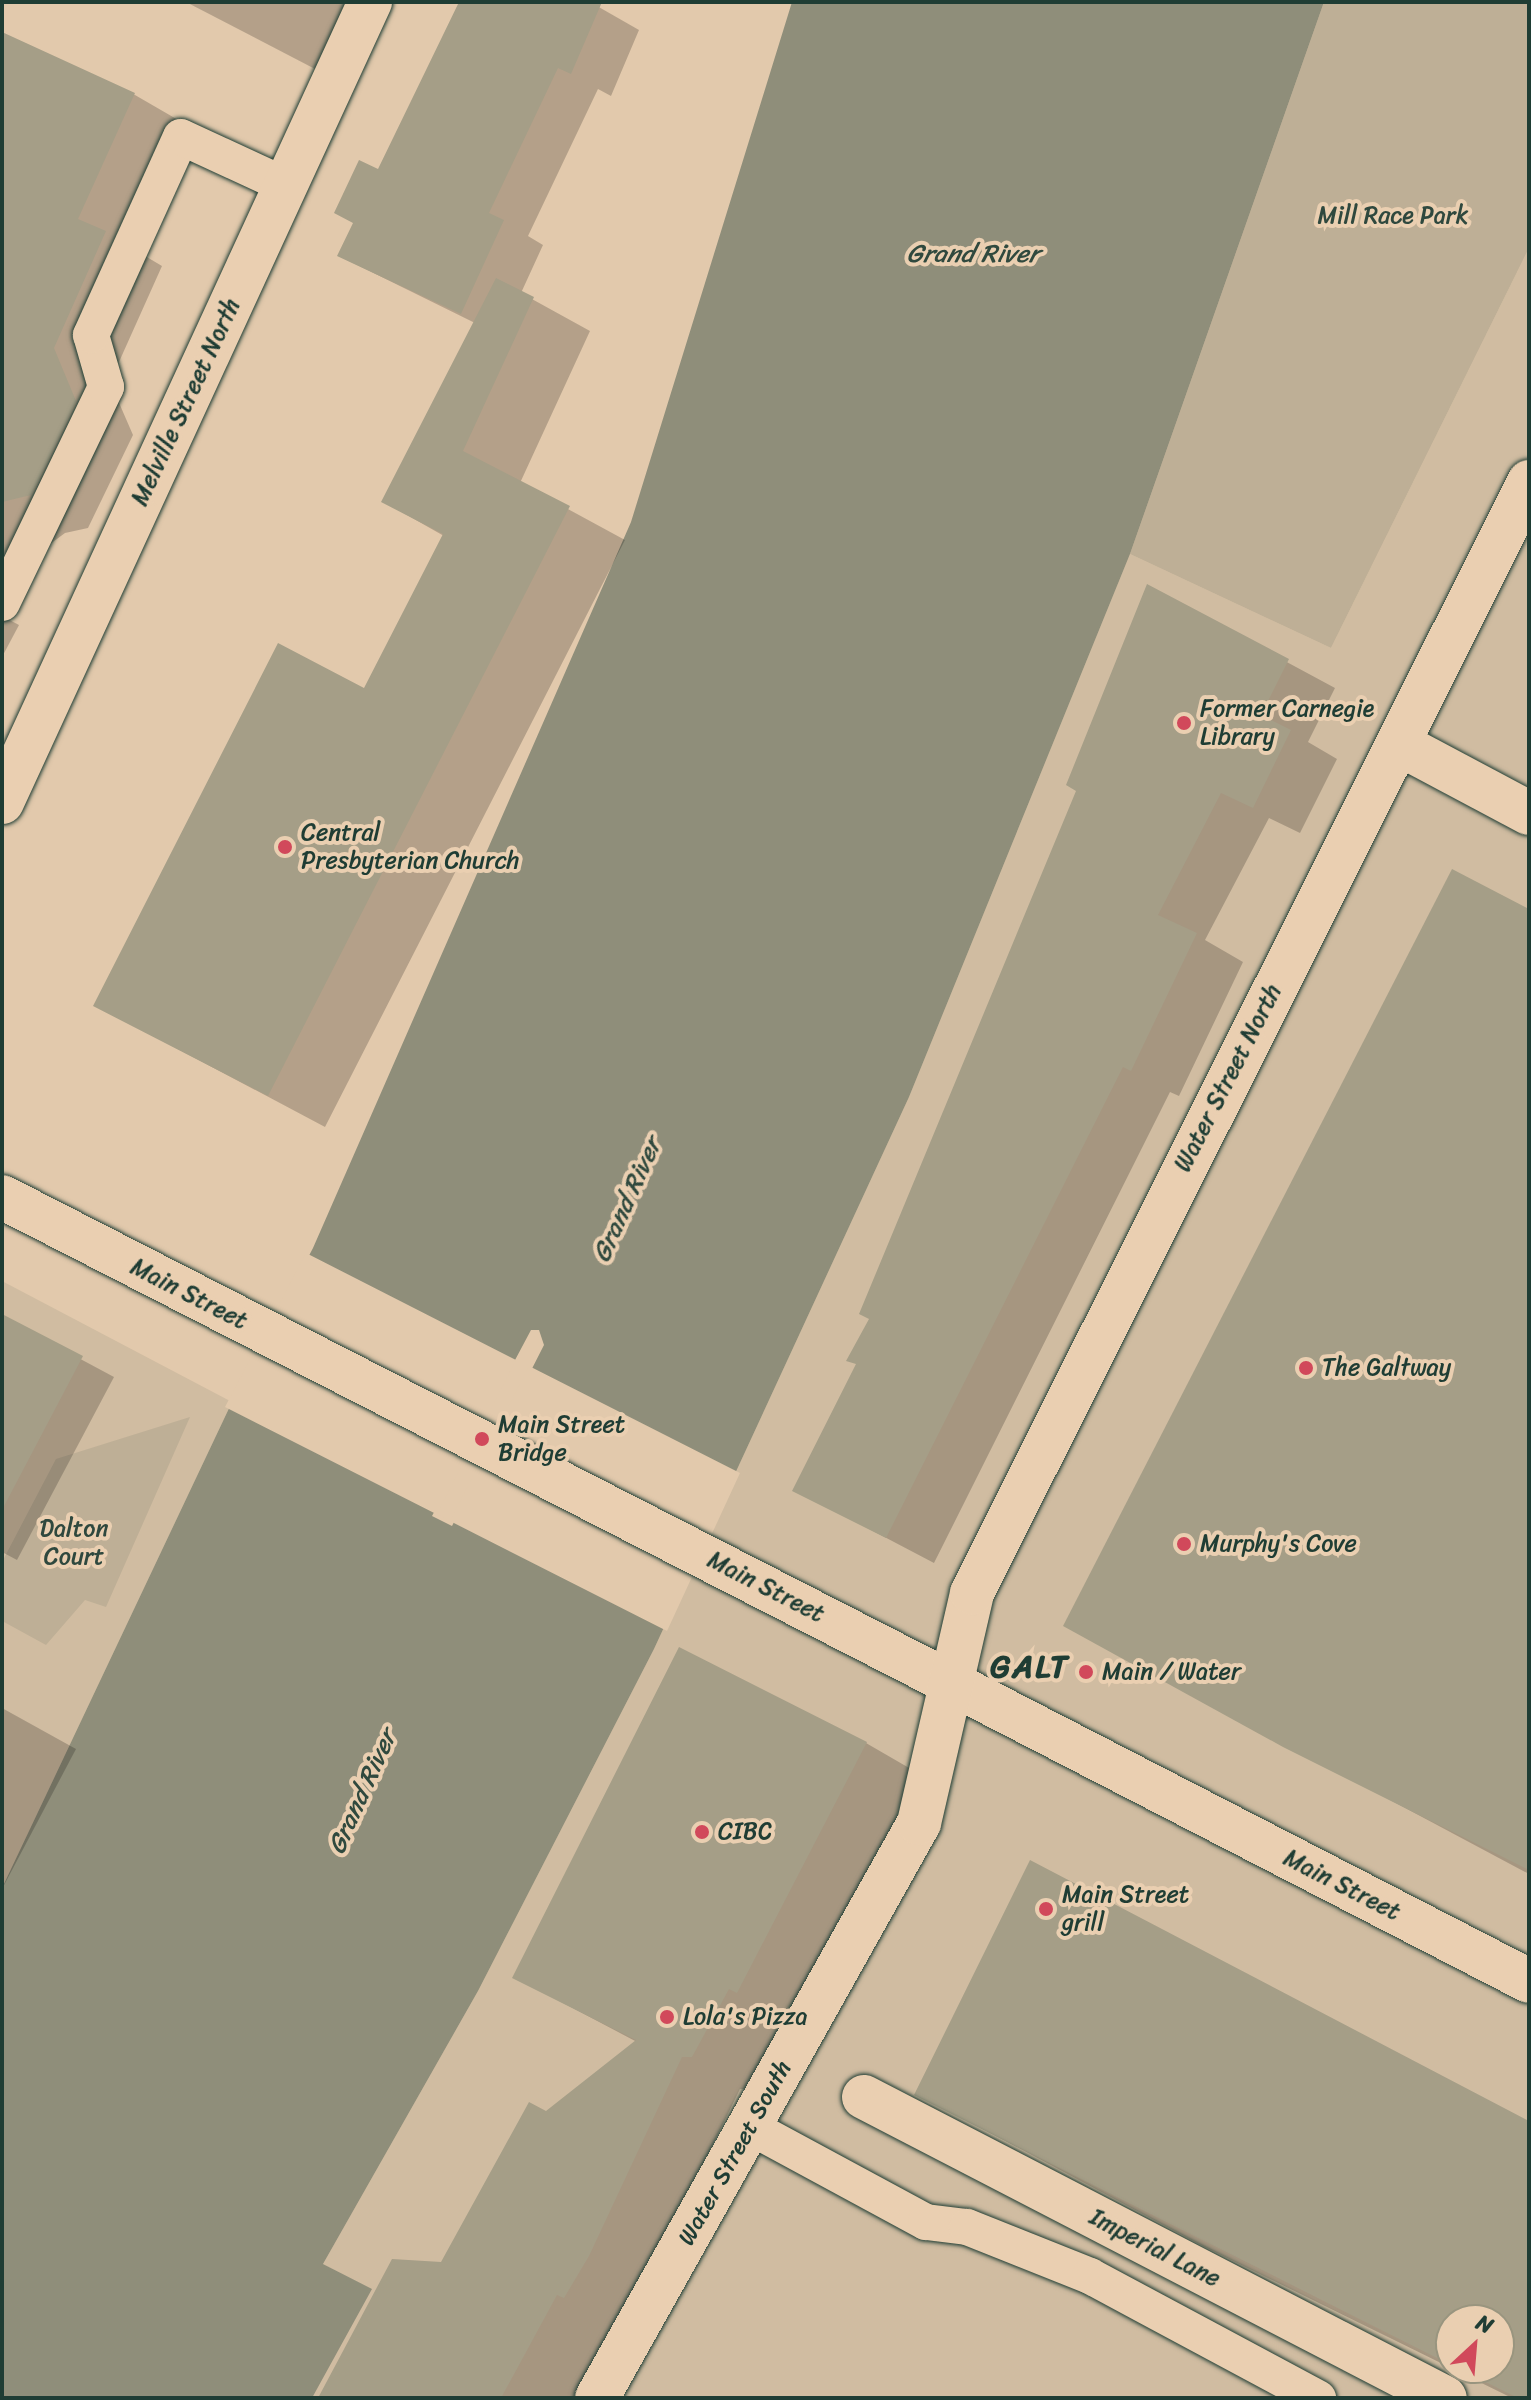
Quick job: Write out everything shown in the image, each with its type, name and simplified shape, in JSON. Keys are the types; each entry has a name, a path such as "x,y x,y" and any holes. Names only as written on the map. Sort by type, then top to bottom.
{"main road":[{"name":"Melville Street North","path":"2,802 370,2"},
{"name":"Water Street North","path":"951,1683 972,1593 1529,482"},
{"path":"1399,744 1529,813"},
{"name":"Main Street","path":"2,1197 730,1568 1529,1981"},
{"name":"Water Street South","path":"597,2398 919,1823 951,1683"},
{"name":"Imperial Lane","path":"864,2097 1445,2398"}],"lane":[{"path":"2,603 106,387 91,335 181,137 285,185"},
{"path":"750,2127 926,2222 967,2227 1090,2276 1318,2398"}],"shaded area":[{"path":"1529,248 1529,2398 309,2398 371,2290 323,2264 478,1991 654,1649 909,1097 1130,554 1331,648"},
{"path":"2,1281 232,1402 2,1888"}],"green space":[{"name":"Mill Race Park","path":"1324,2 1529,2 1529,248 1331,648 1130,554"},
{"name":"Dalton Court","path":"190,1417 106,1607 85,1600 46,1645 4,1622 2,1562 56,1459"}],"water":[{"name":"Grand River","path":"792,2 1324,2 1130,554 909,1097 654,1649 478,1991 323,2264 372,2289 312,2398 2,2398 2,1888 232,1402 313,1248 631,522","holes":["531,1330 539,1330 544,1345 452,1526 432,1516"]}],"pier":[{"name":"Main Street Bridge","path":"306,1253 516,1360 437,1514 450,1521 529,1366 740,1473 667,1631 225,1407"}],"building":[{"path":"459,2 602,2 571,74 558,68 489,213 504,220 461,314 337,256 353,223 334,213 359,160 378,169"},
{"path":"2,32 135,93 78,219 106,231 54,348 76,401 31,495 2,502"},
{"name":"Central Presbyterian Church","path":"496,278 534,297 463,451 570,506 268,1096 93,1006 278,643 364,688 443,534 381,502"},
{"path":"1147,584 1289,659 1261,715 1291,730 1253,808 1221,793 1158,915 1197,933 1131,1071 1123,1067 886,1538 792,1491 856,1364 846,1361 869,1319 859,1314 1076,791 1066,785"},
{"path":"1452,869 1529,909 1529,1870 1283,1747 1063,1626"},
{"path":"2,1314 83,1356 2,1510"},
{"path":"679,1647 867,1742 737,1993 729,1989 692,2057 682,2057 589,2256 564,2298 557,2295 501,2398 318,2398 392,2259 441,2262 529,2102 546,2111 636,2040 512,1978"},
{"path":"1030,1860 1529,2121 1529,2398 1518,2398 1490,2384 1515,2384 1515,2304 1435,2304 1435,2357 914,2095"}],"place":[{"name":"Former Carnegie Library","path":"1184,723"},
{"name":"Central Presbyterian Church","path":"285,847"},
{"name":"The Galtway","path":"1306,1368"},
{"name":"Main Street Bridge","path":"482,1439"},
{"name":"Murphy's Cove","path":"1184,1544"},
{"name":"Main / Water","path":"1086,1672"},
{"name":"CIBC","path":"702,1832"},
{"name":"Main Street grill","path":"1046,1909"},
{"name":"Lola's Pizza","path":"667,2017"}],"district":[{"name":"GALT","path":"1030,1667"}]}
